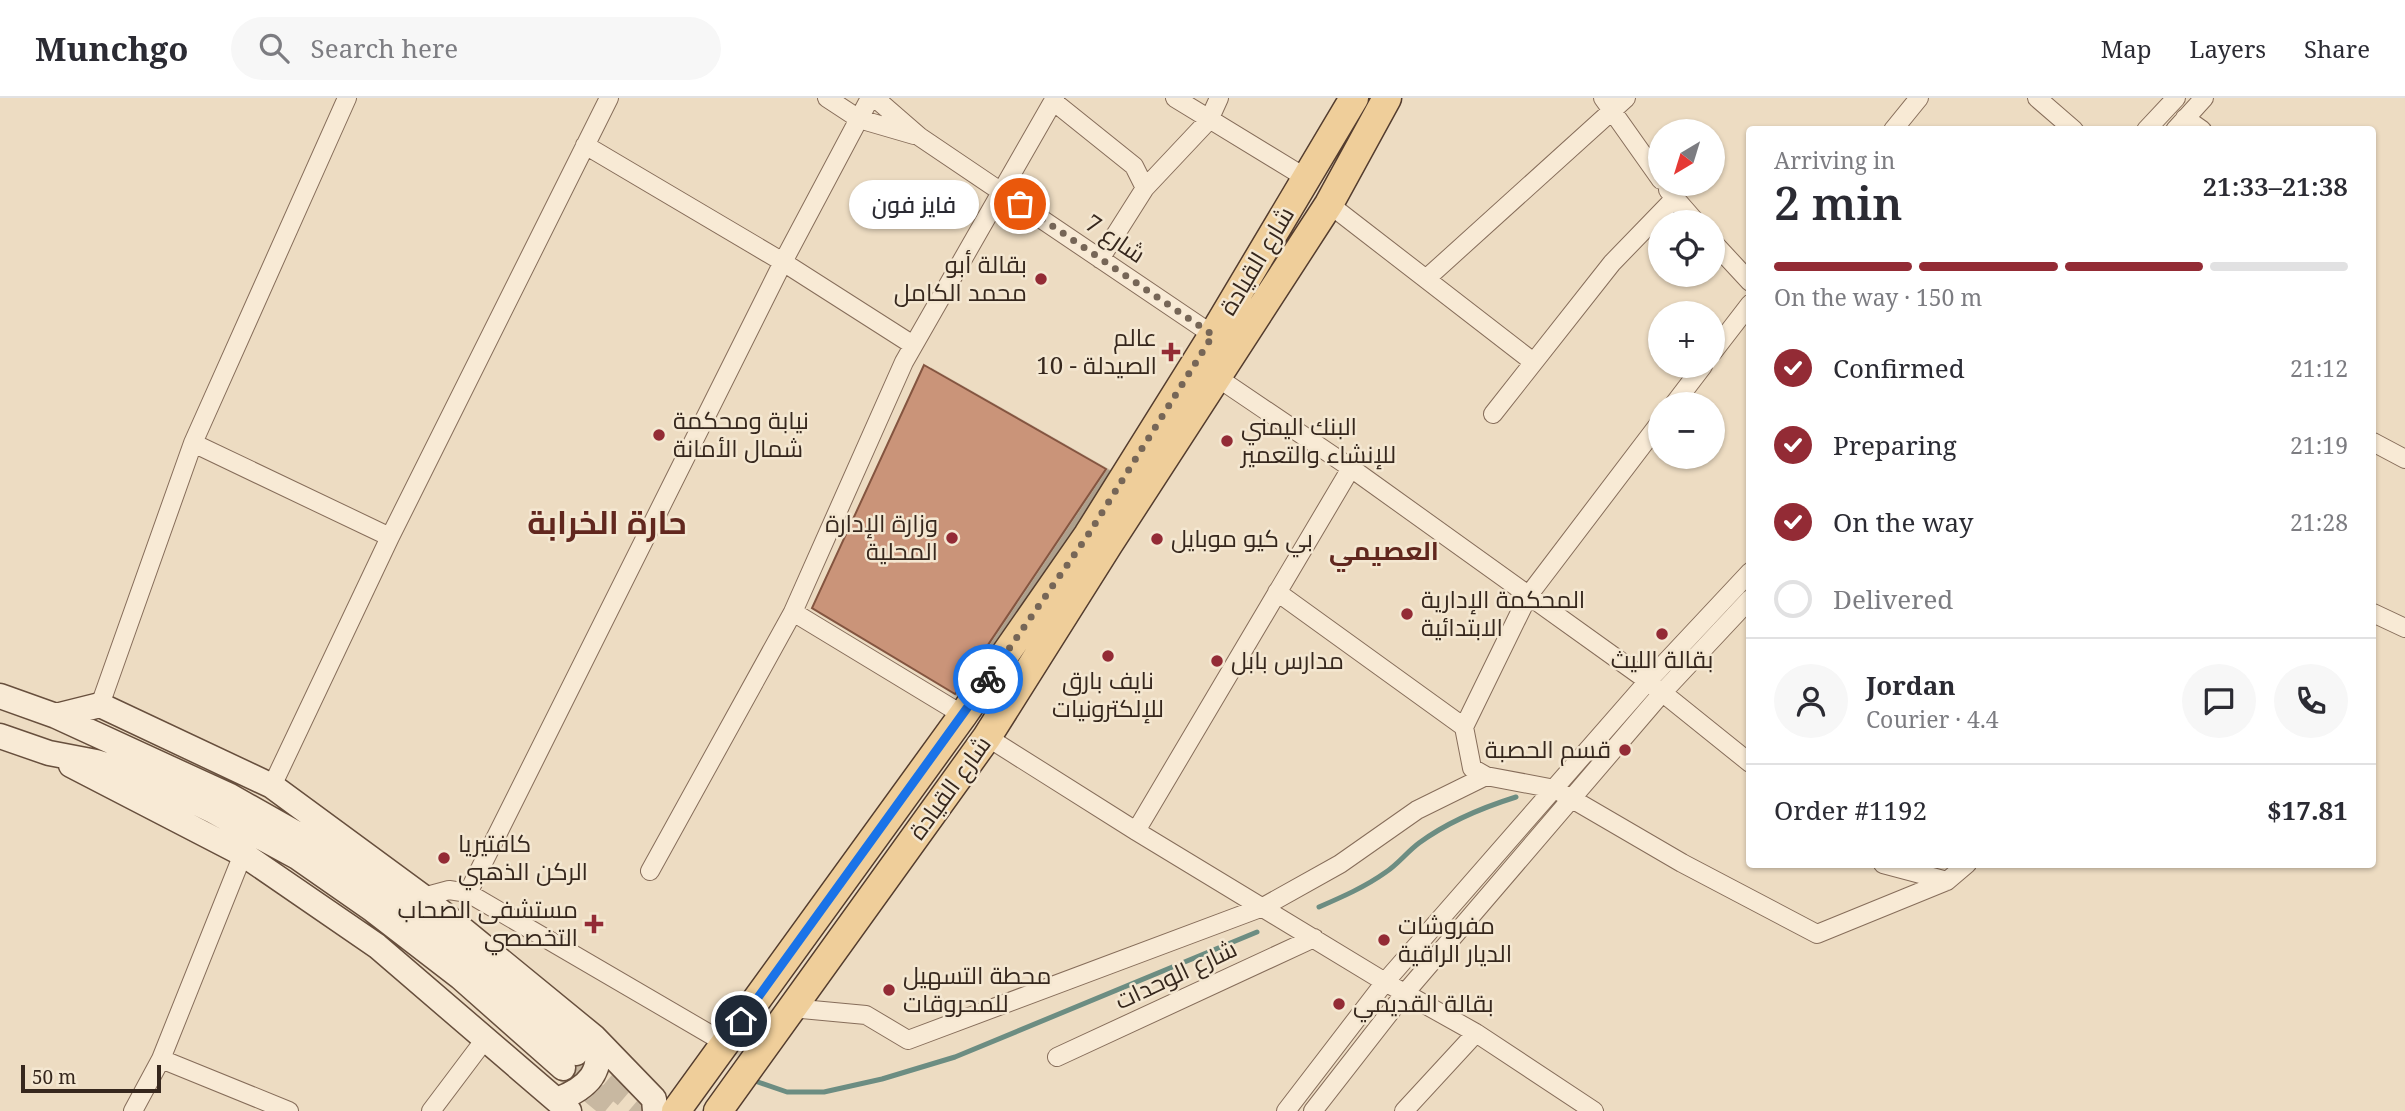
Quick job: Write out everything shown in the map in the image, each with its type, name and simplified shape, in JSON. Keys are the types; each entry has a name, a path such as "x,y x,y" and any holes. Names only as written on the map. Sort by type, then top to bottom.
{"main road":[{"name":"شارع القيادة","path":"677,1111 963,715 1088,535 1213,335 1353,98"},
{"name":"شارع القيادة","path":"728,1105 791,1008 987,737 1329,204 1387,98"}],"street":[{"path":"100,705 193,443 347,98"},
{"path":"271,786 390,537 609,98"},
{"name":"شارع 7","path":"827,98 859,119 920,137"},
{"path":"468,893 783,262 859,119 873,98"},
{"name":"شارع 7","path":"873,98 920,137 1213,335"},
{"path":"1175,98 1306,178"},
{"path":"1100,259 1145,188 1209,120 1219,98"},
{"path":"1427,278 1607,104 1626,98"},
{"path":"1896,126 1919,98"},
{"path":"2036,98 2069,126"},
{"path":"2150,126 2176,98"},
{"path":"2180,124 2204,98"},
{"path":"650,871 793,612 913,345 1054,100 1134,166 1145,188"},
{"path":"1607,104 1648,162"},
{"path":"585,145 783,262 913,345"},
{"path":"1672,196 1685,210"},
{"path":"1493,414 1532,361 1612,263 1674,199"},
{"path":"1329,204 1532,361"},
{"path":"1725,255 1746,278"},
{"path":"1725,336 1746,309"},
{"path":"1218,378 1351,468 1655,687 1746,760"},
{"path":"1683,392 1694,378"},
{"path":"1648,438 1528,596 1464,727 1472,768 1486,776 1555,789 1682,863 1817,934 1947,881 1962,868"},
{"path":"193,443 390,537"},
{"path":"2376,444 2405,459"},
{"path":"1136,831 1351,468"},
{"path":"1313,1111 1405,993 1573,799 1655,687 1746,577"},
{"path":"1277,592 1464,727"},
{"path":"1286,1111 1385,982 1555,789 1655,687 1746,603"},
{"path":"793,612 963,715"},
{"path":"2376,614 2405,628"},
{"path":"0,696 56,716 230,796 376,884 569,1060 373,910 297,857 214,811 137,774 96,762 49,753 0,736"},
{"path":"56,716 100,705 271,786 423,897 594,1037 654,1098 655,1111"},
{"path":"987,737 1385,982 1476,1033 1594,1111"},
{"path":"49,753 243,854 377,946 563,1106 592,1079 599,1052 594,1037"},
{"path":"791,1008 866,1015 908,1040 1263,907 1340,864 1417,810 1486,776"},
{"path":"132,1111 161,1059 243,854"},
{"path":"1898,868 1947,881"},
{"path":"423,897 440,891 468,893 725,1043"},
{"name":"شارع الوحدات","path":"1057,1057 1314,938"},
{"path":"1405,1111 1476,1033"},
{"path":"431,1111 486,1038"},
{"path":"161,1059 289,1111"}],"building":[{"name":"وزارة الإدارة المحلية","path":"924,365 1106,469 955,694 812,608"}],"waterway":[{"path":"1319,907 1378,877 1442,828 1516,797"},
{"path":"755,1081 787,1092 824,1092 882,1079 955,1057 1257,932"}],"tunnel":[{"path":"580,1057 643,1111"},
{"path":"563,1068 615,1111"}],"way so far":[{"path":"988,679 1088,535 1213,335 1020,204"}],"place":[{"name":"فايز فون","path":"1020,204"},
{"name":"بقالة أبو محمد الكامل","path":"1041,279"},
{"name":"عالم الصيدلة - 10","path":"1171,352"},
{"name":"نيابة ومحكمة شمال الأمانة","path":"659,435"},
{"name":"البنك اليمني للإنشاء والتعمير","path":"1227,441"},
{"name":"وزارة الإدارة المحلية","path":"952,538"},
{"name":"بي كيو موبايل","path":"1157,539"},
{"name":"المحكمة الإدارية الابتدائية","path":"1407,614"},
{"name":"بقالة الليث","path":"1662,634"},
{"name":"نايف بارق للإلكترونيات","path":"1108,656"},
{"name":"مدارس بابل","path":"1217,661"},
{"name":"قسم الحصبة","path":"1625,750"},
{"name":"كافتيريا الركن الذهبي","path":"444,858"},
{"name":"مستشفى الصحاب التخصصي","path":"594,924"},
{"name":"مفروشات الديار الراقية","path":"1384,940"},
{"name":"محطة التسهيل للمحروقات","path":"889,990"},
{"name":"بقالة القديمي","path":"1339,1004"}],"district":[{"name":"حارة الخرابة","path":"607,523"},
{"name":"العصيمي","path":"1384,551"}],"route":[{"path":"741,1021 988,679"}]}
